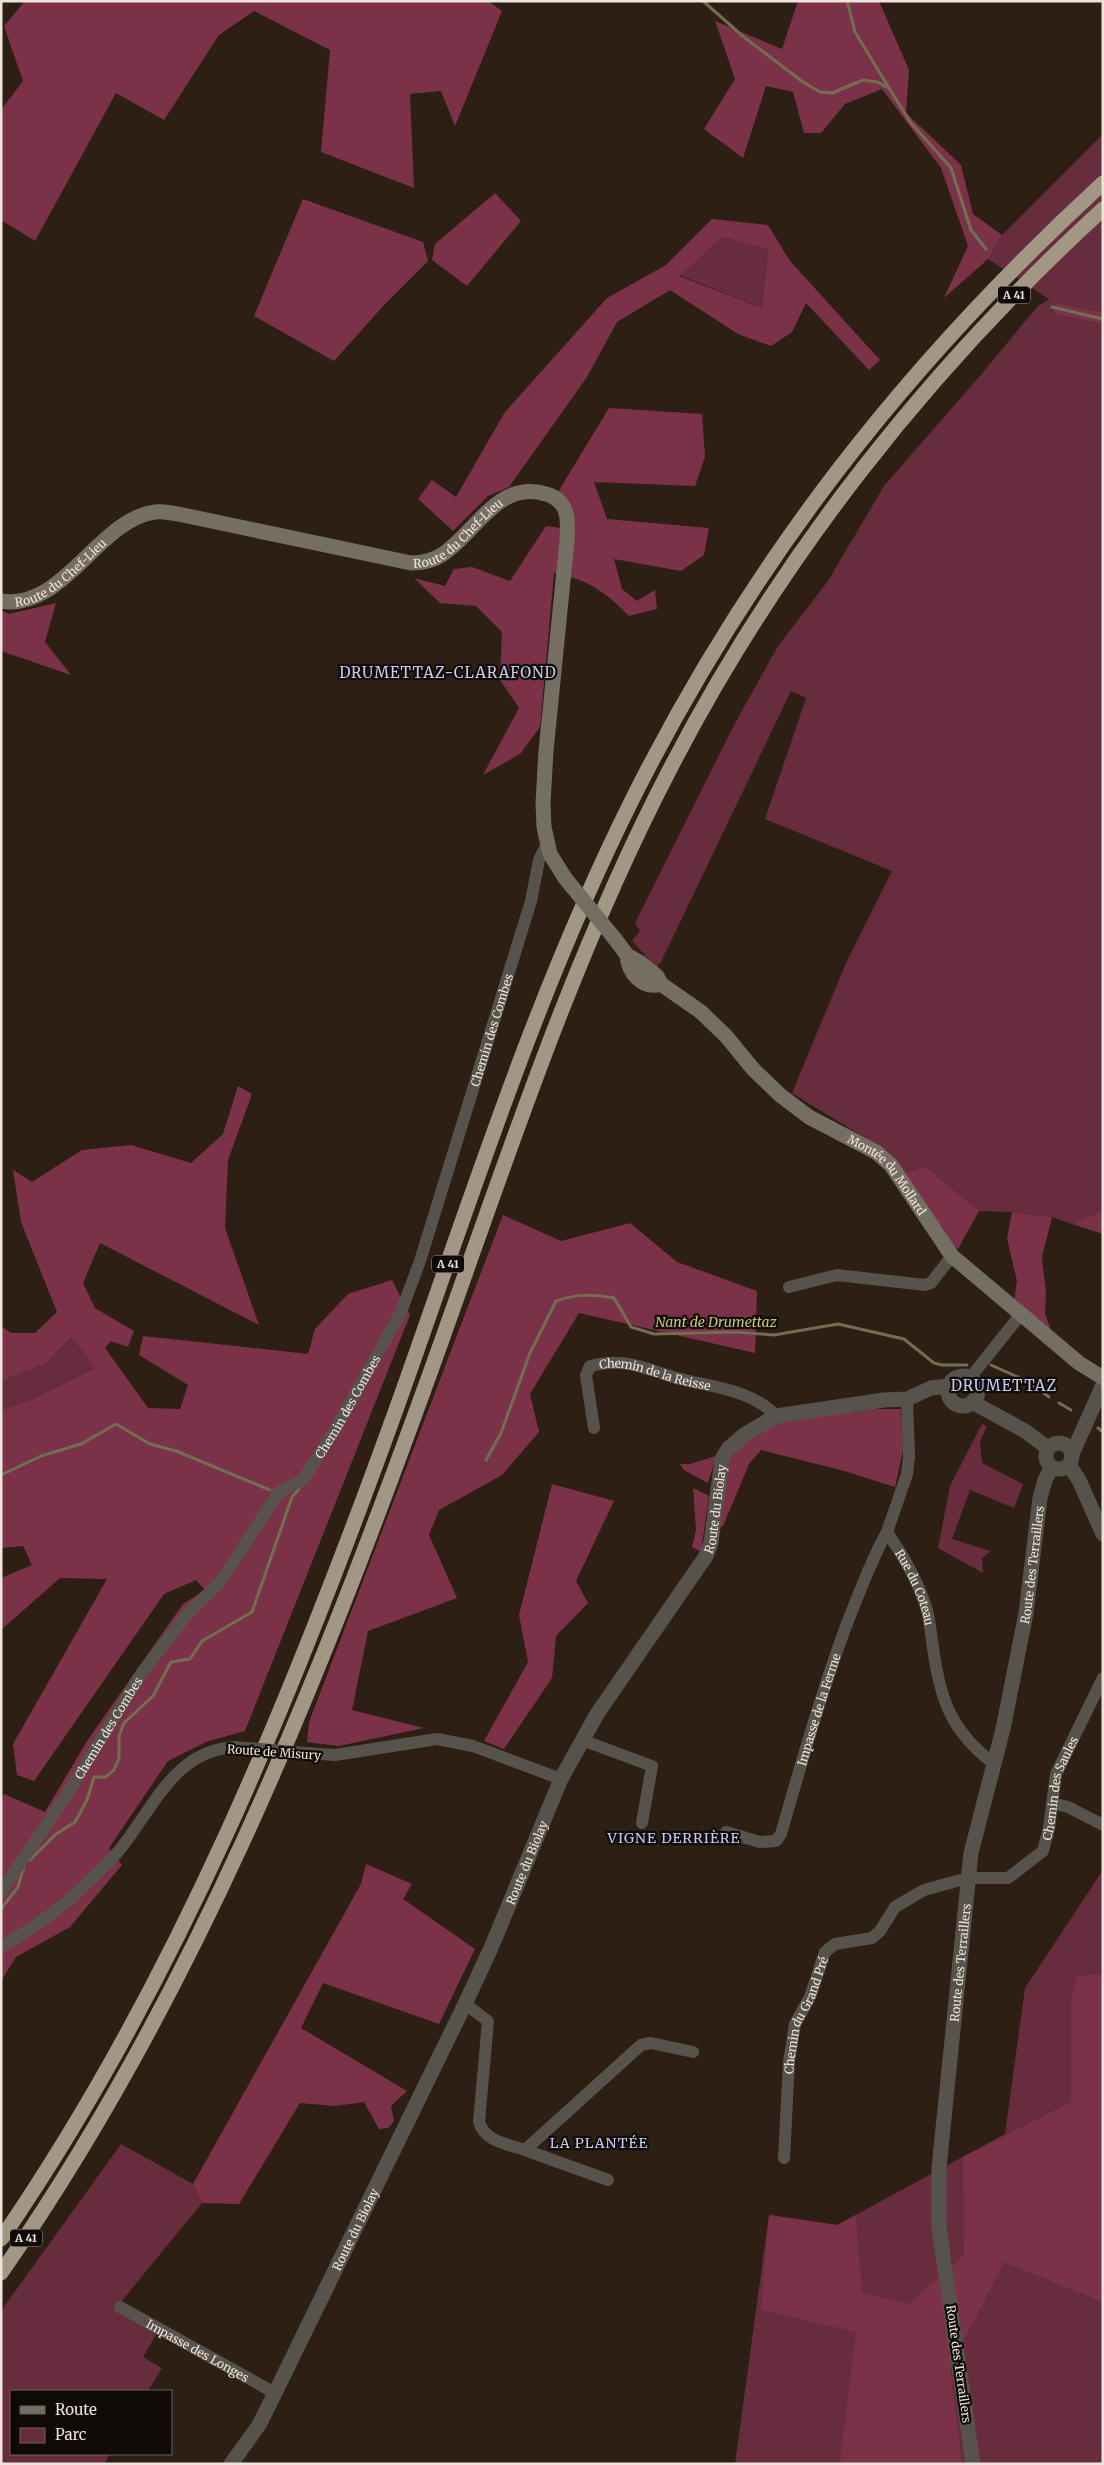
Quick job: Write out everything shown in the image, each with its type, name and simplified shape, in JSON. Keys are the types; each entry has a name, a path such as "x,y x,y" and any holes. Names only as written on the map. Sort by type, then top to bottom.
{"highway":[{"name":"A 41","path":"1,2239 49,2167 109,2064 180,1929 242,1796 304,1649 357,1513 554,974 606,854 675,717 754,586 805,513 866,432 918,369 980,302 1029,251 1103,183"},
{"name":"A 41","path":"1,2273 62,2183 122,2081 199,1936 272,1780 376,1522 529,1092 596,926 670,769 746,636 790,568 844,494 911,408 972,339 1099,212"}],"main road":[{"name":"Route du Chef-Lieu","path":"1,601 18,601 38,594 71,570 122,526 153,512 178,514 411,564 427,562 444,553 491,508 510,495 528,492 552,496 564,507 568,527 546,751 543,803 550,854 565,878"},
{"name":"Montée du Mollard","path":"565,878 627,955 628,966 634,976 647,985 655,986 661,984 701,1012 726,1036 753,1069 809,1117 876,1152 890,1165 952,1256 1080,1363 1103,1378"}],"street":[{"name":"Chemin des Combes","path":"1,1892 64,1799 143,1671 189,1612 220,1582 279,1492 303,1480 336,1428 401,1312 420,1261 531,901 540,860 548,842"},
{"path":"789,1287 836,1275 925,1285 931,1283 952,1256"},
{"path":"970,1378 1021,1314"},
{"name":"Chemin de la Reisse","path":"594,1428 586,1375 590,1366 597,1364 629,1363 646,1366 672,1377 729,1389 769,1409 776,1416"},
{"path":"958,1377 970,1378 977,1388 974,1399 963,1406 958,1405 954,1402 949,1390 958,1377"},
{"path":"1063,1452 1083,1428 1103,1385"},
{"name":"Route du Biolay","path":"231,2464 259,2425 276,2393 465,2004 491,1948 561,1779 597,1714 706,1556 711,1543 719,1473 728,1449 744,1435 776,1416 913,1397 949,1390"},
{"path":"887,1532 907,1474 913,1397"},
{"path":"974,1399 1063,1452 1079,1480 1103,1534"},
{"name":"Route des Terraillers","path":"973,2464 939,2228 939,2168 968,1878 974,1837 1005,1720 1026,1613 1040,1498 1049,1470 1061,1469 1063,1452"},
{"name":"Rue du Coteau","path":"887,1532 914,1575 926,1608 938,1676 948,1712 965,1738 993,1763"},
{"name":"Impasse de la Ferme","path":"726,1832 760,1842 776,1842 781,1834 817,1710 832,1666 867,1571 887,1532"},
{"name":"Chemin des Saules","path":"968,1878 1008,1878 1043,1851 1050,1828 1056,1774 1103,1678"},
{"name":"Route de Misury","path":"1,1947 40,1922 90,1881 121,1848 178,1770 212,1751 236,1746 335,1756 437,1740 472,1746 561,1779"},
{"path":"582,1740 652,1766 642,1823"},
{"path":"1052,1803 1068,1807 1103,1825"},
{"name":"Chemin du Grand Pré","path":"784,2158 789,2062 795,2024 810,1997 825,1952 835,1944 872,1938 880,1931 895,1907 924,1890 968,1878"},
{"path":"465,2004 488,2021 479,2122 480,2129 485,2135 495,2141 526,2150 608,2180"},
{"path":"526,2150 641,2045 652,2044 693,2052"},
{"name":"Impasse des Longes","path":"120,2307 276,2393"}],"green space":[{"path":"1103,134 1103,312 1056,303 1055,314 1103,324 1103,1213 1072,1224 1052,1217 1012,1212 979,1211 925,1166 902,1174 885,1150 792,1093 846,963 892,871 765,819 806,698 791,691 661,962 656,967 632,941 640,931 635,923 733,727 778,646 828,581 884,486 1037,307 1049,299 988,259 1002,235"},
{"path":"723,237 768,250 762,308 679,275"},
{"path":"71,1337 97,1368 30,1400 1,1410 1,1381 47,1363"},
{"path":"982,1424 987,1426 980,1442 982,1463 1023,1484 1014,1508 970,1490 952,1539 991,1551 982,1558 983,1573 938,1548 950,1486"},
{"path":"1103,1870 1103,2464 735,2464 769,2215 837,2225 1005,2134 1025,1988"},
{"path":"121,2144 193,2184 202,2203 116,2308 157,2333 143,2357 162,2368 149,2390 10,2390 10,2455 109,2455 104,2464 1,2464 1,2311"}],"shaded area":[{"path":"25,1 488,1 502,11 455,126 441,91 410,94 414,188 321,152 330,50 254,11 219,35 164,120 116,93 35,241 1,220 1,110 23,81 4,26"},
{"path":"798,1 879,1 909,70 906,113 961,165 973,214 1002,235 988,259 944,298 968,246 941,168 882,89 845,104 821,133 804,133 793,92 766,86 743,158 704,129 735,79 715,21 782,49"},
{"path":"495,193 521,221 467,286 432,260 435,244"},
{"path":"303,199 423,242 428,261 385,304 334,361 254,316"},
{"path":"712,219 768,225 790,261 880,360 869,370 806,303 792,332 771,346 738,334 670,290 617,322 587,377 509,487 488,496 453,531 418,499 432,480 456,497 505,412 607,298 666,265","holes":["723,237 768,250 762,308 679,276"]},
{"path":"1056,303 1103,312 1103,324 1054,314"},
{"path":"609,408 702,414 705,457 695,486 594,482 607,519 709,528 704,555 681,571 614,559 622,589 637,601 655,590 657,609 629,616 604,593 587,583 554,573 540,727 520,754 483,775 519,708 500,680 502,632 476,606 440,603 414,578 445,586 454,569 472,567 510,581 546,526 561,528 558,492"},
{"path":"56,603 45,642 71,675 1,651 1,610 9,614"},
{"path":"238,1086 252,1094 228,1160 225,1228 259,1325 100,1243 83,1283 95,1308 134,1331 128,1347 111,1341 105,1348 148,1408 180,1409 188,1385 139,1355 143,1336 308,1354 315,1329 348,1294 392,1280 410,1315 245,1731 206,1742 168,1761 109,1848 122,1865 70,1927 16,1957 1,1981 1,1801 4,1794 45,1812 87,1741 183,1604 205,1590 196,1580 164,1594 34,1781 17,1775 13,1744 107,1579 60,1578 1,1630 1,1578 32,1565 23,1546 1,1548 1,1410 30,1400 96,1368 71,1337 47,1363 1,1381 1,1326 11,1333 35,1333 57,1312 21,1222 13,1170 32,1182 82,1150 131,1145 191,1163 223,1134"},
{"path":"925,1166 979,1211 958,1249 948,1242 902,1174"},
{"path":"1012,1212 1052,1217 1042,1257 1046,1294 1045,1314 1051,1330 1014,1302 1017,1281 1007,1238"},
{"path":"1103,1213 1103,1234 1072,1224"},
{"path":"503,1215 561,1241 630,1223 677,1262 757,1291 755,1353 579,1313 530,1394 539,1432 502,1475 439,1510 429,1535 457,1598 368,1631 352,1710 424,1728 339,1746 307,1742 309,1722"},
{"path":"874,1409 901,1409 903,1450 895,1487 841,1470 761,1450 749,1464 723,1526 717,1526 725,1468 733,1453 752,1437 781,1421"},
{"path":"716,1456 708,1483 684,1470 680,1464 690,1464"},
{"path":"552,1484 614,1501 576,1581 588,1603 556,1636 552,1678 504,1749 484,1741 528,1662 519,1615"},
{"path":"693,1488 709,1496 701,1552 692,1547 696,1530"},
{"path":"366,1864 412,1884 403,1899 475,1949 439,2024 323,1983 301,2028 407,2091 391,2106 394,2121 388,2128 379,2129 364,2102 335,2106 300,2103 239,2204 202,2203 193,2184 361,1884"},
{"path":"1103,1974 1103,2302 1004,2262 950,2368 962,2464 840,2464 856,2332 761,2310 769,2215 837,2225 856,2215 862,2293 908,2304 964,2255 963,2157 1071,2102 1071,2002 1077,1976"}],"waterway":[{"path":"703,1 745,38 803,82 820,92 832,93 863,80 877,82 889,88 911,123 951,168 971,230 986,249"},
{"path":"847,1 855,32 889,88"},
{"path":"1052,307 1103,319"},
{"name":"Nant de Drumettaz","path":"486,1460 501,1433 530,1353 556,1301 571,1297 592,1295 614,1298 631,1327 654,1334 735,1332 774,1335 838,1324 904,1339 934,1363 942,1365 967,1365"},
{"name":"Nant de Drumettaz","path":"991,1365 1029,1382 1049,1397"},
{"name":"Nant de Drumettaz","path":"1059,1403 1071,1410"},
{"path":"1,1475 41,1456 81,1444 116,1424 150,1444 176,1451 270,1490"},
{"name":"Nant de Drumettaz","path":"1098,1428 1103,1432"},
{"path":"30,1860 56,1834 75,1822 87,1800 94,1777 105,1777 114,1770 119,1758 119,1736 124,1723 153,1696 171,1662 190,1659 202,1641 252,1612 292,1497 299,1489"},
{"path":"1,1909 18,1887 24,1866"}],"district":[{"name":"DRUMETTAZ-CLARAFOND","path":"448,672"},
{"name":"DRUMETTAZ","path":"1004,1385"},
{"name":"VIGNE DERRIÈRE","path":"674,1838"},
{"name":"LA PLANTÉE","path":"599,2143"}]}
